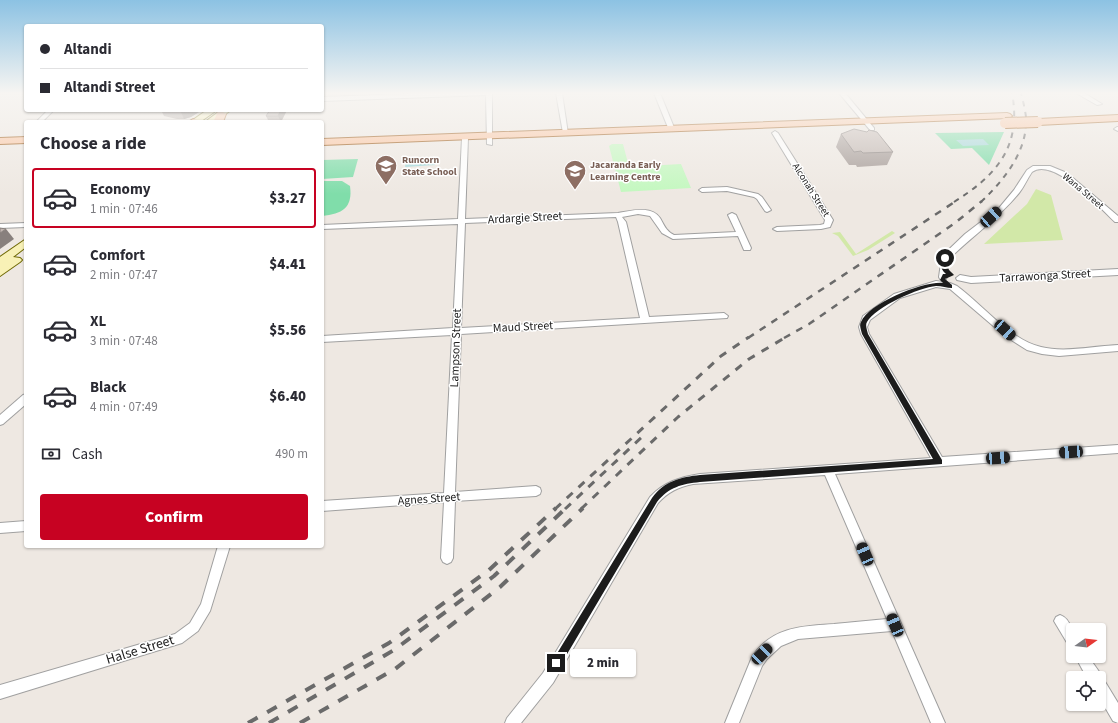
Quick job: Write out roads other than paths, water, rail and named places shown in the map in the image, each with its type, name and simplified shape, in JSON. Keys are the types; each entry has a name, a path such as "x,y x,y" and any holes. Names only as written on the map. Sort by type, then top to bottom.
{"main road":[{"path":"490,140 566,134 800,127"},
{"path":"324,150 490,140 775,133 849,127"},
{"path":"0,134 24,137"},
{"path":"0,141 24,137"},
{"path":"324,142 465,141"},
{"path":"0,262 24,244"},
{"path":"0,272 24,254"}],"street":[{"path":"489,127 490,140"},
{"path":"565,127 566,134"},
{"name":"Alconah Street","path":"775,133 830,220 829,224 821,227 777,229"},
{"name":"Lampson Street","path":"446,558 465,141"},
{"name":"Wana Street","path":"941,278 945,258 968,236 1001,209 1017,191 1029,171 1037,167 1065,174 1118,220"},
{"path":"702,190 727,189 756,195 760,198 767,210"},
{"name":"Ardargie Street","path":"324,227 638,213 650,214 655,217 666,234 673,237 741,234"},
{"path":"618,215 622,222 645,320"},
{"path":"732,215 747,248"},
{"path":"0,226 24,225"},
{"name":"Tarrawonga Street","path":"941,278 960,284 1118,272"},
{"path":"939,462 865,334 863,327 864,322 869,315 897,296 941,278 960,284 1017,341 1035,350 1046,352 1118,348"},
{"name":"Maud Street","path":"324,339 724,316"},
{"path":"0,421 24,400"},
{"path":"512,723 548,678 654,500 666,488 685,480 1117,451"},
{"path":"828,470 938,723"},
{"name":"Agnes Street","path":"324,506 536,491"},
{"path":"0,528 24,526"},
{"name":"Halse Street","path":"0,692 178,639 194,627 206,607 223,548"},
{"path":"1060,621 1066,631"},
{"path":"732,723 757,662 762,654 777,642 798,633 895,625"},
{"path":"1106,696 1118,716"}],"water":[{"path":"983,139 989,145 963,146 956,140"},
{"path":"435,159 435,165 405,167 406,161"}],"railway":[{"path":"954,202 983,181 994,170 1003,157 1009,144 1013,127"},
{"path":"982,201 998,184 1013,164 1023,142 1026,127"},
{"path":"748,338 956,201"},
{"path":"784,338 809,324 955,223 982,201"},
{"path":"555,509 721,356 749,337"},
{"path":"581,509 678,417 749,359 786,337"},
{"path":"565,509 643,436"},
{"path":"248,723 389,643 489,570 556,508"},
{"path":"269,723 394,650 494,576 566,508"},
{"path":"300,723 395,669 500,587 583,508"}],"place":[{"name":"Runcorn State School","path":"386,186"},
{"name":"Jacaranda Early Learning Centre","path":"575,190"}]}
